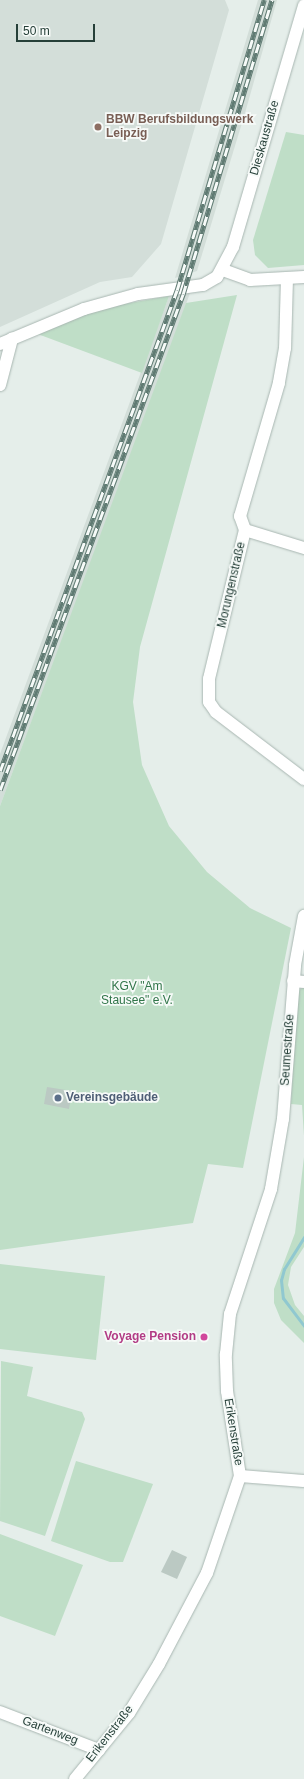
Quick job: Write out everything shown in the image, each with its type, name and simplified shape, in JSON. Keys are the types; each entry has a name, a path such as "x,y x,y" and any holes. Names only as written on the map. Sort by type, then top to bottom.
{"street":[{"name":"Dieskaustraße","path":"224,270 304,5"},
{"path":"0,344 92,307 138,294 204,285 224,270 250,280 304,277"},
{"name":"Morungenstraße","path":"286,278 285,348 279,383 240,516 245,530 209,679 209,702 216,712 304,779"},
{"path":"0,385 12,339"},
{"path":"245,530 304,548"},
{"name":"Seumestraße","path":"283,1119 299,982 304,916"},
{"name":"Erikenstraße","path":"75,1779 129,1713 197,1594 207,1573 240,1476 227,1392 226,1354 230,1314 271,1189 283,1119"},
{"path":"240,1476 304,1481"},
{"name":"Gartenweg","path":"0,1712 99,1750"}],"shaded area":[{"name":"BBW Berufsbildungswerk Leipzig","path":"0,0 225,0 229,10 161,244 132,277 100,282 0,327"},
{"path":"258,0 277,0 245,113 197,271 175,278"},
{"path":"190,293 155,391 0,806 0,754 169,296"}],"green space":[{"path":"286,132 304,135 304,265 268,268 255,255 253,240"},
{"name":"KGV \"Am Stausee\" e.V.","path":"237,295 140,647 133,702 142,765 169,826 207,872 250,908 291,928 243,1168 208,1164 193,1223 0,1250 0,806 186,303"},
{"path":"169,296 142,373 35,333 107,307"},
{"path":"304,986 304,1136 302,1105 291,1104 297,992"},
{"path":"304,1157 304,1247 291,1267 288,1285 295,1305 304,1316 304,1343 281,1320 274,1303 274,1289 295,1233"},
{"path":"0,1264 105,1276 96,1360 0,1349"},
{"path":"1,1361 33,1367 27,1396 82,1412 85,1419 45,1536 0,1521"},
{"path":"76,1461 153,1484 123,1562 110,1562 51,1541"},
{"path":"0,1534 83,1565 55,1636 0,1616"}],"building":[{"name":"Vereinsgebäude","path":"47,1087 72,1091 69,1109 44,1104"},
{"path":"172,1550 187,1557 177,1579 161,1572"}],"waterway":[{"path":"304,1237 284,1269 281,1280 283,1298 304,1326"}],"railway":[{"path":"0,771 177,290 264,0"},
{"path":"0,790 183,294 272,0"}],"place":[{"name":"BBW Berufsbildungswerk Leipzig","path":"98,127"},
{"name":"Vereinsgebäude","path":"58,1098"},
{"name":"Voyage Pension","path":"204,1337"}]}
